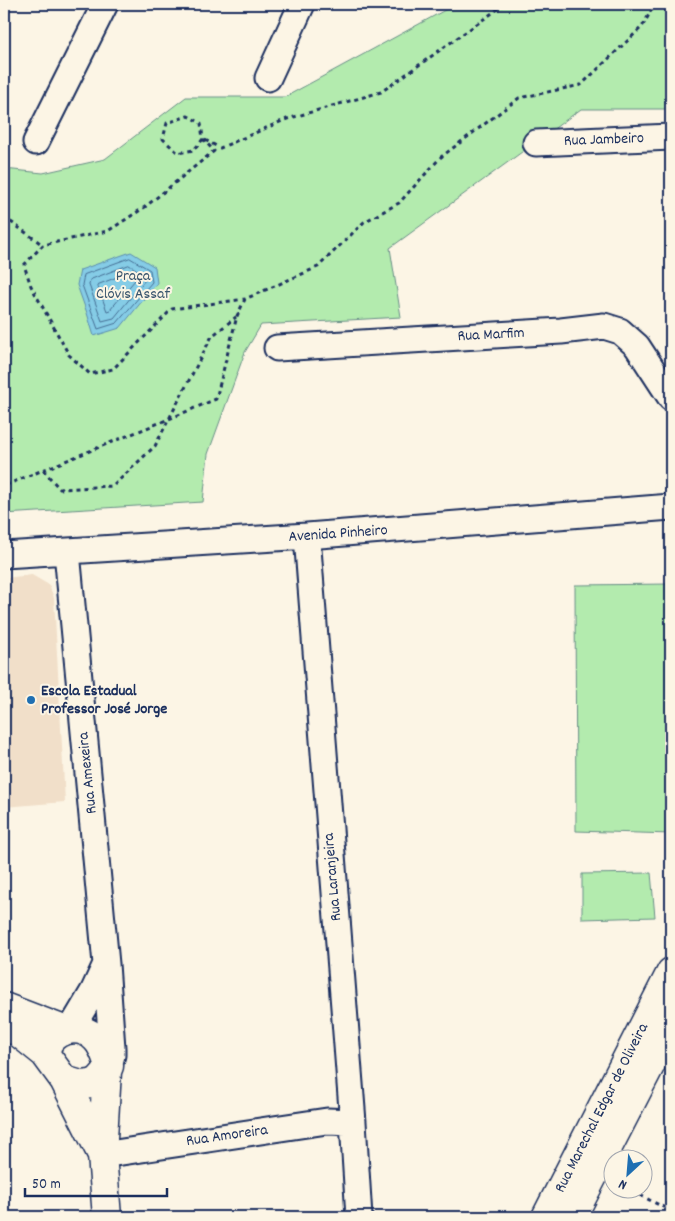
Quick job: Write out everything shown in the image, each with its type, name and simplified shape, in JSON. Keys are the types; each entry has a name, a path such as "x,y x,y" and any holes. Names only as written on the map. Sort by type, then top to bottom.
{"main road":[{"name":"Rua Marechal Edgar de Oliveira","path":"546,1217 671,972"},
{"path":"4,1007 68,1030 86,1031 98,1041 104,1050 108,1068 102,1155 107,1217"},
{"path":"4,1022 45,1054 64,1080 102,1155"},
{"name":"Rua Marechal Edgar de Oliveira","path":"572,1217 671,1025"},
{"path":"45,1054 48,1044 53,1038 68,1030"},
{"path":"64,1080 81,1085 91,1084 98,1081 108,1068"}],"street":[{"path":"36,142 105,4"},
{"path":"268,78 302,4"},
{"name":"Rua Jambeiro","path":"536,143 671,137"},
{"name":"Rua Marfim","path":"277,348 561,331 604,326 620,331 637,346 671,398"},
{"name":"Avenida Pinheiro","path":"4,555 307,536 671,507"},
{"name":"Rua Laranjeira","path":"307,536 359,1217"},
{"name":"Rua Amexeira","path":"67,552 106,964 112,1048 108,1068"},
{"path":"68,1030 93,992 106,964"},
{"name":"Rua Amoreira","path":"102,1155 327,1121 353,1122"}],"path":[{"path":"203,140 220,148 287,119 381,92 505,4"},
{"path":"203,140 194,150 178,153 164,139 167,123 188,116 202,123 203,140 214,151 145,207 108,231 43,245 24,265 31,286 69,355 90,374 113,369 172,309 245,299 318,267 364,222 399,203 441,157 519,98 581,85 642,27 655,4"},
{"path":"4,217 43,245"},
{"path":"6,485 216,399 237,316 245,299"},
{"path":"43,470 60,489 113,486 155,446 212,336 237,316"},
{"path":"4,476 8,494 4,496"},
{"path":"646,1198 671,1211"}],"shaded area":[{"name":"Escola Estadual Professor José Jorge","path":"32,575 49,585 54,598 65,802 4,807 4,578"}],"green space":[{"name":"Praça Clóvis Assaf","path":"456,4 671,4 671,109 581,109 390,248 401,317 261,325 245,352 208,454 203,502 4,514 4,169 43,173 105,159 186,97 285,97"},
{"path":"671,584 671,834 576,831 575,585"},
{"path":"651,873 655,917 582,919 582,874"}],"water":[{"path":"131,252 155,267 157,283 120,328 94,336 77,285 80,270"}],"place":[{"name":"Escola Estadual Professor José Jorge","path":"31,700"}]}
